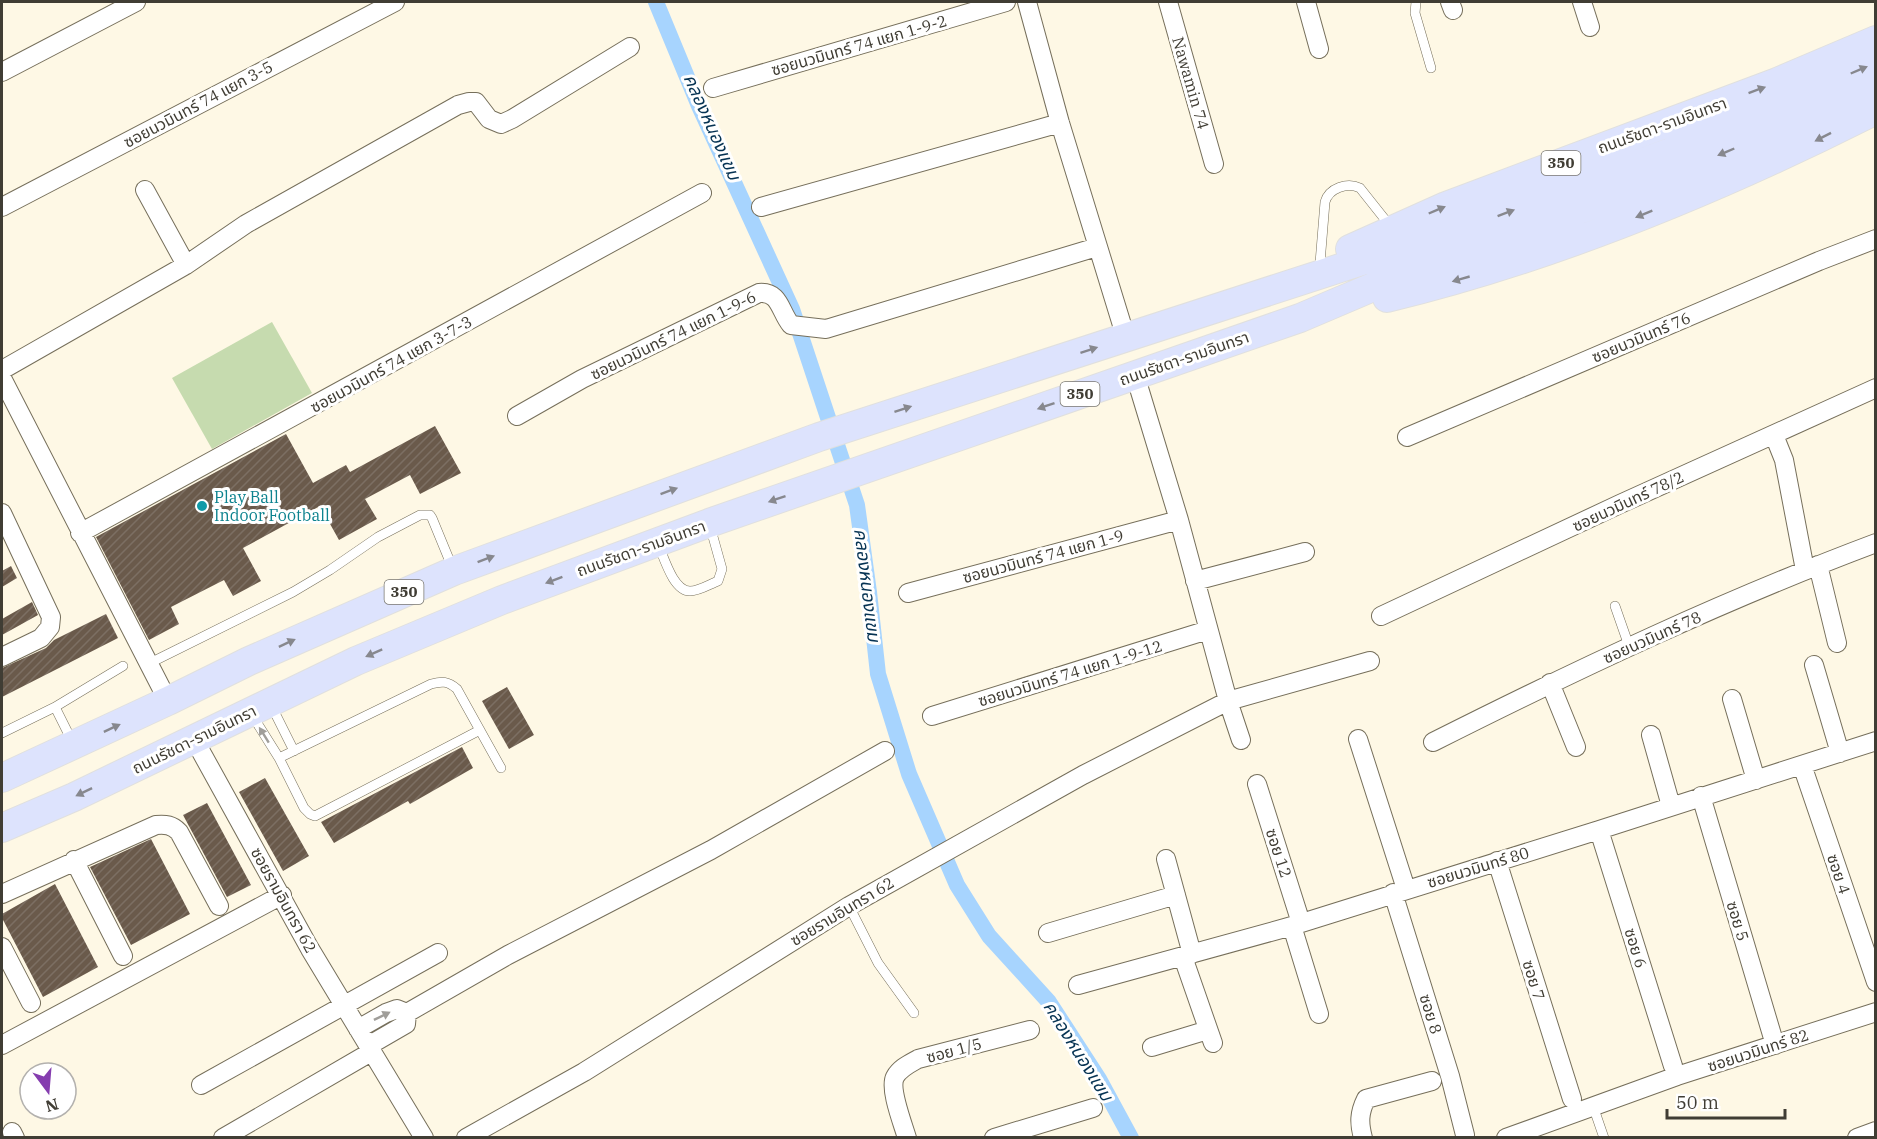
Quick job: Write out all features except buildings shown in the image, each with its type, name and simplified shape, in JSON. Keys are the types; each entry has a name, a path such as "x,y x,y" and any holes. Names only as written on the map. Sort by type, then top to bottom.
{"main road":[{"name":"ถนนรัชดา-รามอินทรา","path":"1251,298 1393,229 1508,183 1778,82 1875,40"},
{"name":"ถนนรัชดา-รามอินทรา","path":"2,778 74,746 310,632 454,571 819,437 1479,223 1671,164 1875,63"},
{"name":"ถนนรัชดา-รามอินทรา","path":"2,828 74,797 356,661 429,629 709,523 1300,318 1671,164 1875,87"},
{"name":"ถนนรัชดา-รามอินทรา","path":"1300,318 1446,284 1610,228 1797,150 1875,110"}],"street":[{"path":"2,72 136,2"},
{"name":"ซอยนวมินทร์ 74 แยก 3-5","path":"2,207 395,2"},
{"name":"ซอยนวมินทร์ 74 แยก 1-9-2","path":"713,88 1006,2"},
{"path":"1027,2 1096,247 1126,338"},
{"name":"Nawamin 74","path":"1168,2 1214,164"},
{"path":"1306,2 1319,49"},
{"path":"1582,2 1590,27"},
{"path":"2,370 186,265 246,224 458,105 476,102 489,119 501,124 630,47"},
{"path":"761,207 1060,123"},
{"path":"145,190 186,265"},
{"name":"ซอยนวมินทร์ 74 แยก 3-7-3","path":"80,534 702,193"},
{"name":"ซอยนวมินทร์ 76","path":"1407,437 1875,239"},
{"name":"ซอยนวมินทร์ 74 แยก 1-9-6","path":"517,416 582,379 759,293 768,292 774,296 791,326 826,328 1096,247"},
{"path":"1135,375 1179,519 1208,630 1241,740"},
{"path":"2,378 80,534 168,701"},
{"name":"ซอยนวมินทร์ 78/2","path":"1381,616 1875,388"},
{"path":"1774,435 1784,460 1811,567 1837,643"},
{"path":"2,513 7,541 51,617 50,627 41,638 2,657"},
{"name":"ซอยนวมินทร์ 74 แยก 1-9","path":"908,593 1179,519"},
{"name":"ซอยนวมินทร์ 78","path":"1433,742 1629,646 1811,567 1875,543"},
{"path":"1195,581 1305,552"},
{"name":"ซอยนวมินทร์ 74 แยก 1-9-12","path":"932,716 1208,630"},
{"name":"ซอยรามอินทรา 62","path":"466,1137 584,1072 849,906 1083,775 1230,707 1370,661"},
{"path":"1814,665 1840,753"},
{"path":"1550,683 1576,747"},
{"path":"1732,699 1756,780"},
{"path":"1651,735 1671,806"},
{"name":"ซอย 8","path":"1358,739 1466,1135"},
{"name":"ซอยรามอินทรา 62","path":"194,740 344,1006 424,1137"},
{"name":"ซอยนวมินทร์ 80","path":"1078,985 1297,924 1875,741"},
{"path":"407,1013 508,955 711,850 885,751"},
{"name":"ซอย 4","path":"1802,765 1875,982"},
{"name":"ซอย 12","path":"1257,784 1297,924 1319,1014"},
{"name":"ซอย 5","path":"1701,796 1775,1045"},
{"path":"2,894 156,825 173,826 179,832 219,906"},
{"name":"ซอย 6","path":"1599,830 1673,1066"},
{"path":"1152,1047 1210,1036 1188,955 1166,859"},
{"path":"74,860 123,956"},
{"name":"ซอย 7","path":"1497,861 1572,1099"},
{"path":"2,1045 282,895"},
{"path":"1048,933 1176,895"},
{"path":"2,947 31,1004"},
{"path":"201,1085 438,952"},
{"path":"358,1029 397,1009 407,1013"},
{"name":"ซอยนวมินทร์ 82","path":"1506,1137 1677,1076 1875,1012"},
{"path":"223,1137 372,1052 406,1024 407,1013"},
{"name":"ซอย 1/5","path":"907,1137 893,1089 894,1078 903,1067 918,1059 1030,1030"},
{"path":"1364,1137 1359,1124 1360,1110 1366,1099 1432,1081"},
{"path":"994,1137 1093,1108"},
{"path":"1857,1137 1875,1131"}],"lane":[{"path":"1416,2 1415,13 1431,68"},
{"path":"1320,263 1325,202 1331,191 1347,185 1360,188 1393,229"},
{"path":"148,664 293,592 378,537 420,515 430,515 432,518 454,571"},
{"path":"657,542 676,584 682,589 691,591 700,588 718,581 722,575 709,523"},
{"path":"1615,606 1629,646"},
{"path":"2,733 55,707 123,666"},
{"path":"279,758 431,684 442,681 450,683 457,689 501,768"},
{"path":"55,707 74,746"},
{"path":"260,707 294,751"},
{"path":"260,707 279,758 304,808 315,816 480,730"},
{"path":"849,906 878,963 914,1014"},
{"path":"1593,1106 1604,1137"}],"green space":[{"path":"272,322 312,393 212,449 172,378"}],"waterway":[{"name":"คลองหนองแขม","path":"656,2 699,106 792,309 857,505 878,674 909,774 957,885 989,936 1049,1002 1099,1079 1131,1138"}],"place":[{"name":"Play Ball Indoor Football","path":"202,506"}]}
